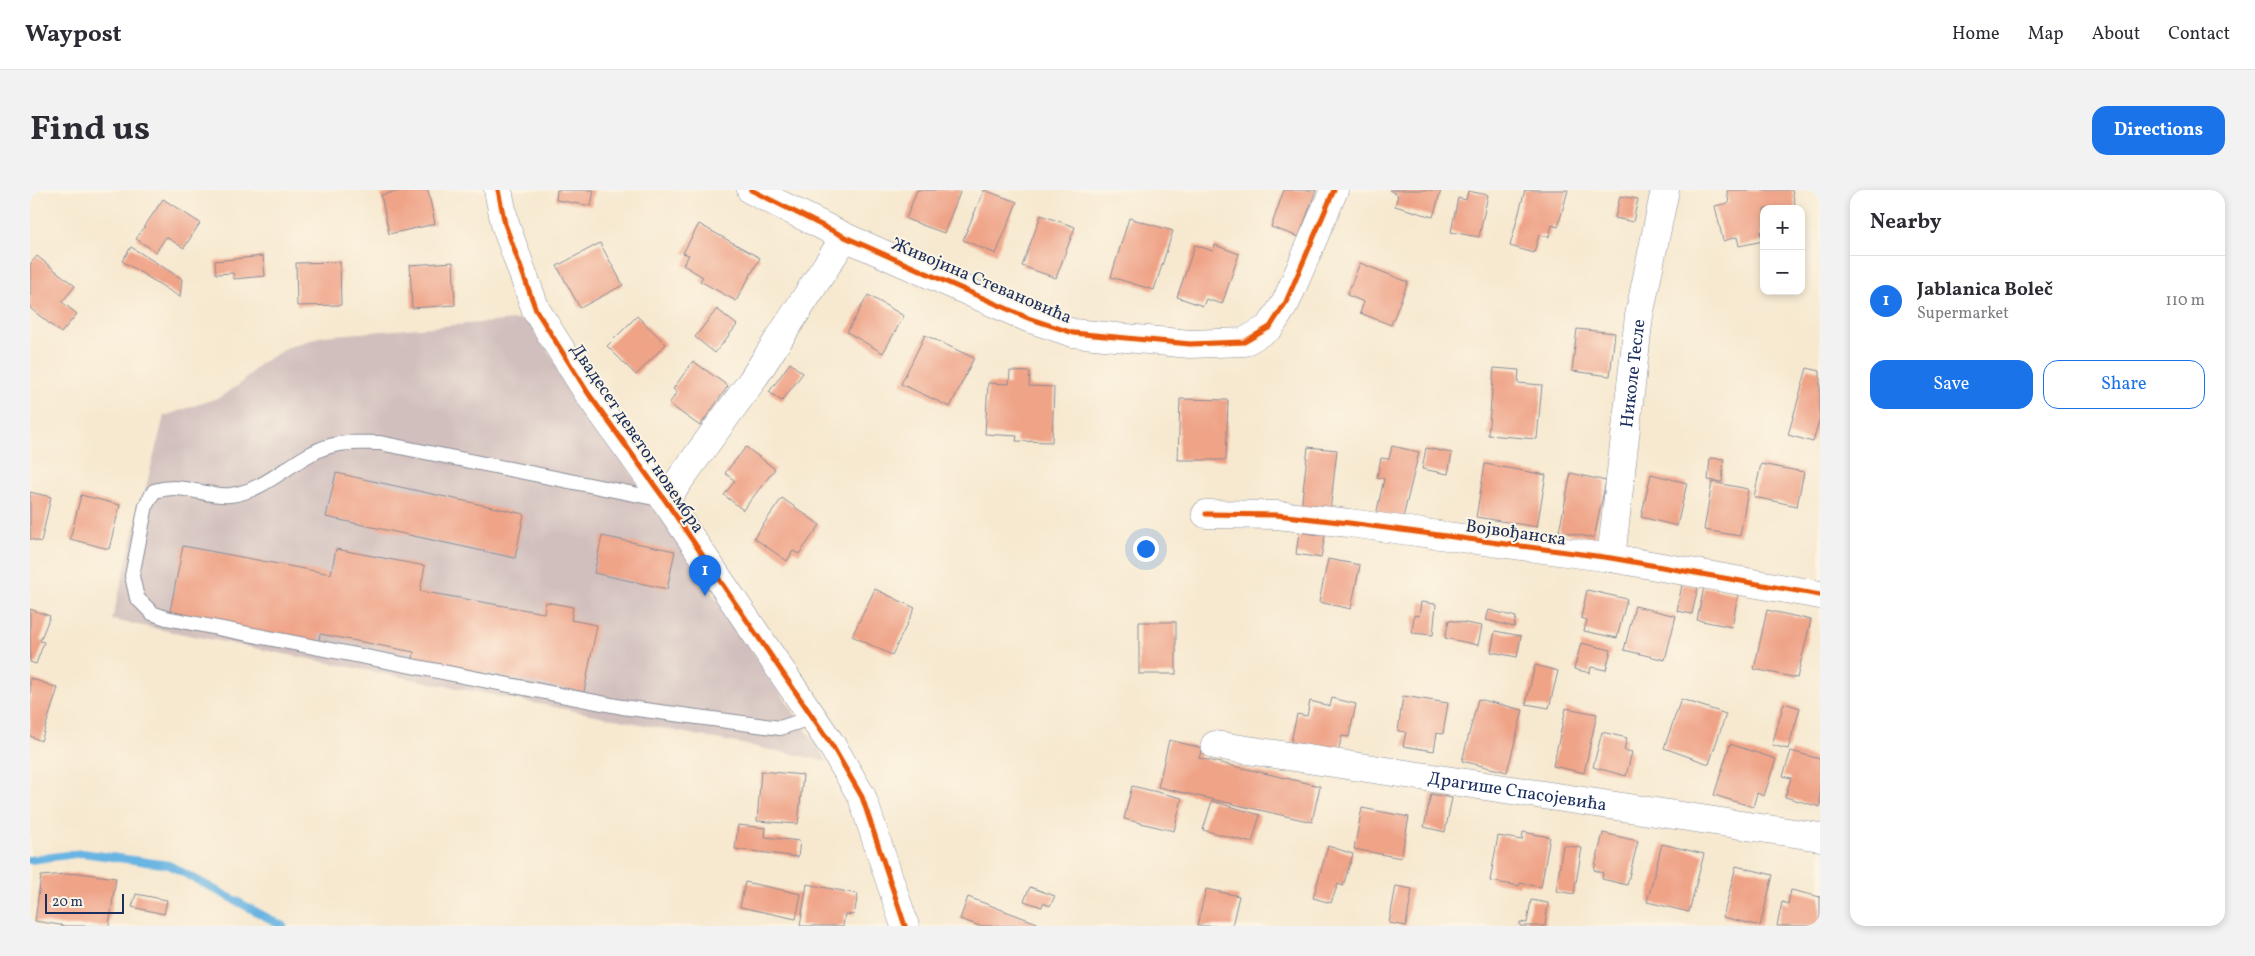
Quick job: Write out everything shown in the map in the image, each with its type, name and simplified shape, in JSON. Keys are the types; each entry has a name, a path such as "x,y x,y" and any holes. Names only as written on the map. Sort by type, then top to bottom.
{"street":[{"name":"Двадесет деветог новембра","path":"498,190 505,224 536,310 588,393 665,500 833,747 862,797 905,926"},
{"name":"Живојина Стевановића","path":"751,190 845,237 1028,318 1073,333 1190,344 1230,344 1249,340 1270,327 1286,302 1334,190"},
{"name":"Николе Тесле","path":"1611,558 1639,316 1665,190"},
{"path":"665,500 756,374 845,237"},
{"name":"Војвођанска","path":"1206,514 1277,515 1611,558 1820,595"},
{"name":"Драгише Спасојевића","path":"1215,745 1798,832 1820,837"}],"lane":[{"path":"665,500 380,443 348,442 318,450 266,482 230,495 171,486 154,491 146,505 132,576 137,598 152,613 166,618 622,707 780,728 813,717"}],"shaded area":[{"path":"526,319 827,761 112,620 164,416 220,397 239,385 261,363 289,347 323,336"}],"building":[{"path":"403,190 428,190 435,224 389,234 381,195"},
{"path":"557,190 594,190 591,206 556,200"},
{"path":"917,190 961,190 944,233 906,219"},
{"path":"984,190 1017,202 996,254 963,240"},
{"path":"1284,190 1316,190 1299,237 1271,227"},
{"path":"1389,190 1441,190 1433,217 1395,206 1398,195"},
{"path":"1525,190 1568,190 1558,227 1552,225 1549,237 1539,235 1534,253 1510,246"},
{"path":"1792,190 1795,205 1760,205 1760,242 1739,246 1737,237 1723,241 1715,206 1729,203 1727,191"},
{"path":"1468,191 1488,195 1479,237 1451,232 1458,198 1466,200"},
{"path":"1620,196 1638,199 1633,222 1615,218"},
{"path":"163,199 200,223 184,248 166,237 156,252 136,239"},
{"path":"1041,215 1075,227 1056,278 1022,266"},
{"path":"1129,218 1173,231 1154,290 1111,277"},
{"path":"699,224 760,258 736,301 700,281 703,277 683,265 689,255 683,253"},
{"path":"600,243 623,285 580,308 557,266"},
{"path":"1195,245 1213,251 1215,245 1239,254 1222,304 1206,299 1203,306 1177,297"},
{"path":"131,247 182,279 180,297 122,261"},
{"path":"37,256 75,286 62,302 77,314 61,333 30,308 30,264"},
{"path":"263,256 265,276 234,279 233,273 216,274 215,261"},
{"path":"340,262 341,305 297,306 296,263"},
{"path":"453,262 455,305 412,308 410,265"},
{"path":"1360,263 1408,282 1391,325 1360,313 1364,302 1347,295"},
{"path":"868,295 904,316 883,353 847,332"},
{"path":"717,309 737,325 715,353 695,337"},
{"path":"637,316 666,344 636,375 607,346"},
{"path":"1577,329 1615,333 1610,376 1572,371"},
{"path":"925,335 974,358 950,407 901,384"},
{"path":"693,361 728,386 700,426 669,404 677,392 673,389"},
{"path":"790,363 803,373 782,401 769,392"},
{"path":"1494,368 1519,370 1518,383 1542,385 1537,439 1488,435"},
{"path":"1807,368 1820,371 1820,418 1813,442 1788,435"},
{"path":"1010,371 1030,372 1029,386 1054,387 1052,442 1016,441 1017,436 985,434 988,383 1009,384"},
{"path":"1180,399 1228,400 1226,460 1178,460"},
{"path":"1392,446 1419,452 1402,522 1376,515 1384,479 1377,477 1381,458 1389,459"},
{"path":"746,447 775,469 743,510 724,495 735,481 725,473"},
{"path":"1308,447 1337,450 1330,512 1301,509"},
{"path":"1426,448 1452,453 1448,474 1422,469"},
{"path":"1710,458 1724,459 1722,482 1708,480"},
{"path":"1485,464 1546,475 1537,527 1476,517"},
{"path":"1761,464 1804,472 1797,506 1754,497"},
{"path":"336,473 524,514 515,558 326,517"},
{"path":"1571,473 1606,481 1594,538 1559,531"},
{"path":"1651,474 1687,483 1677,526 1641,517"},
{"path":"1712,482 1748,489 1740,536 1704,530"},
{"path":"30,492 51,497 41,542 30,539"},
{"path":"81,495 120,505 109,549 70,539"},
{"path":"782,498 820,525 799,554 793,551 787,561 754,538"},
{"path":"1299,532 1325,536 1321,558 1296,554"},
{"path":"602,536 675,551 667,589 594,573"},
{"path":"183,546 331,574 336,549 425,566 420,591 544,613 546,602 573,607 571,620 597,625 584,692 413,659 414,652 320,634 318,645 169,616"},
{"path":"1328,559 1360,565 1351,609 1319,602"},
{"path":"1682,584 1698,587 1692,614 1677,611"},
{"path":"1704,587 1738,594 1732,627 1697,620"},
{"path":"875,589 915,608 892,655 852,636"},
{"path":"1587,590 1627,599 1617,638 1584,631 1587,620 1581,618"},
{"path":"1421,602 1436,604 1433,635 1412,633 1414,615 1419,616"},
{"path":"1635,606 1676,616 1665,660 1624,650"},
{"path":"30,609 50,616 40,641 44,642 36,664 30,662"},
{"path":"1489,610 1516,617 1514,627 1486,620"},
{"path":"1767,610 1811,620 1797,678 1754,669"},
{"path":"1449,620 1482,626 1478,645 1445,638"},
{"path":"1139,622 1176,622 1176,674 1139,674"},
{"path":"1495,631 1521,636 1517,657 1491,652"},
{"path":"1581,643 1611,650 1606,670 1591,667 1590,673 1574,669"},
{"path":"1535,665 1558,671 1549,708 1526,704"},
{"path":"30,678 58,688 41,741 30,736"},
{"path":"1403,696 1448,703 1443,734 1437,733 1434,751 1403,746 1406,732 1398,731"},
{"path":"1332,698 1356,704 1349,737 1342,736 1338,752 1291,742 1297,714 1307,716 1310,701 1330,706"},
{"path":"1478,699 1523,710 1507,772 1462,761"},
{"path":"1681,699 1726,714 1709,764 1664,748"},
{"path":"1784,703 1800,708 1788,749 1772,745"},
{"path":"1566,708 1597,714 1584,773 1553,766"},
{"path":"1602,732 1627,738 1624,750 1632,752 1626,776 1593,767"},
{"path":"1169,740 1202,748 1199,758 1320,786 1312,822 1158,787"},
{"path":"1730,744 1776,759 1764,796 1757,793 1753,807 1714,795"},
{"path":"1791,751 1820,759 1820,807 1785,797 1791,778 1783,776"},
{"path":"761,771 803,775 798,824 757,821"},
{"path":"1132,786 1182,798 1174,831 1124,819"},
{"path":"1431,794 1452,798 1445,832 1424,827"},
{"path":"1212,801 1260,815 1252,843 1203,830"},
{"path":"1362,808 1409,817 1401,858 1354,849"},
{"path":"738,825 766,828 765,837 800,841 798,857 735,849"},
{"path":"1523,832 1550,837 1541,887 1520,883 1519,886 1490,881 1498,836 1522,840"},
{"path":"1603,833 1638,841 1627,885 1602,879 1603,873 1594,870"},
{"path":"1662,844 1704,854 1689,912 1647,902"},
{"path":"1563,845 1582,848 1574,894 1556,891"},
{"path":"1328,846 1353,854 1343,886 1338,884 1331,903 1313,898"},
{"path":"1736,866 1773,875 1760,926 1723,917"},
{"path":"79,873 116,878 109,926 66,926 35,921 41,876"},
{"path":"745,882 801,894 796,919 740,907"},
{"path":"807,884 858,894 854,915 845,914 843,926 800,926"},
{"path":"1396,886 1412,889 1406,926 1389,923"},
{"path":"1030,887 1055,896 1050,906 1043,903 1042,907 1024,901"},
{"path":"1206,889 1239,896 1232,926 1197,926"},
{"path":"1791,890 1820,897 1820,926 1777,926 1782,902 1788,904"},
{"path":"136,894 167,900 164,914 132,907"},
{"path":"968,897 1037,923 1036,926 980,926 960,919"},
{"path":"1531,900 1548,903 1545,926 1520,926 1520,922 1527,923"}],"waterway":[{"path":"30,860 82,853 169,865 283,926"}],"cycle path":[{"path":"498,190 505,224 536,310 588,393 665,500 833,747 862,797 905,926"},
{"path":"751,190 845,237 1028,318 1073,333 1190,344 1244,342 1270,327 1286,302 1334,190"},
{"path":"1206,514 1277,515 1349,523 1611,558 1820,595"}],"place":[{"name":"Jablanica Boleč","path":"705,596"}]}
